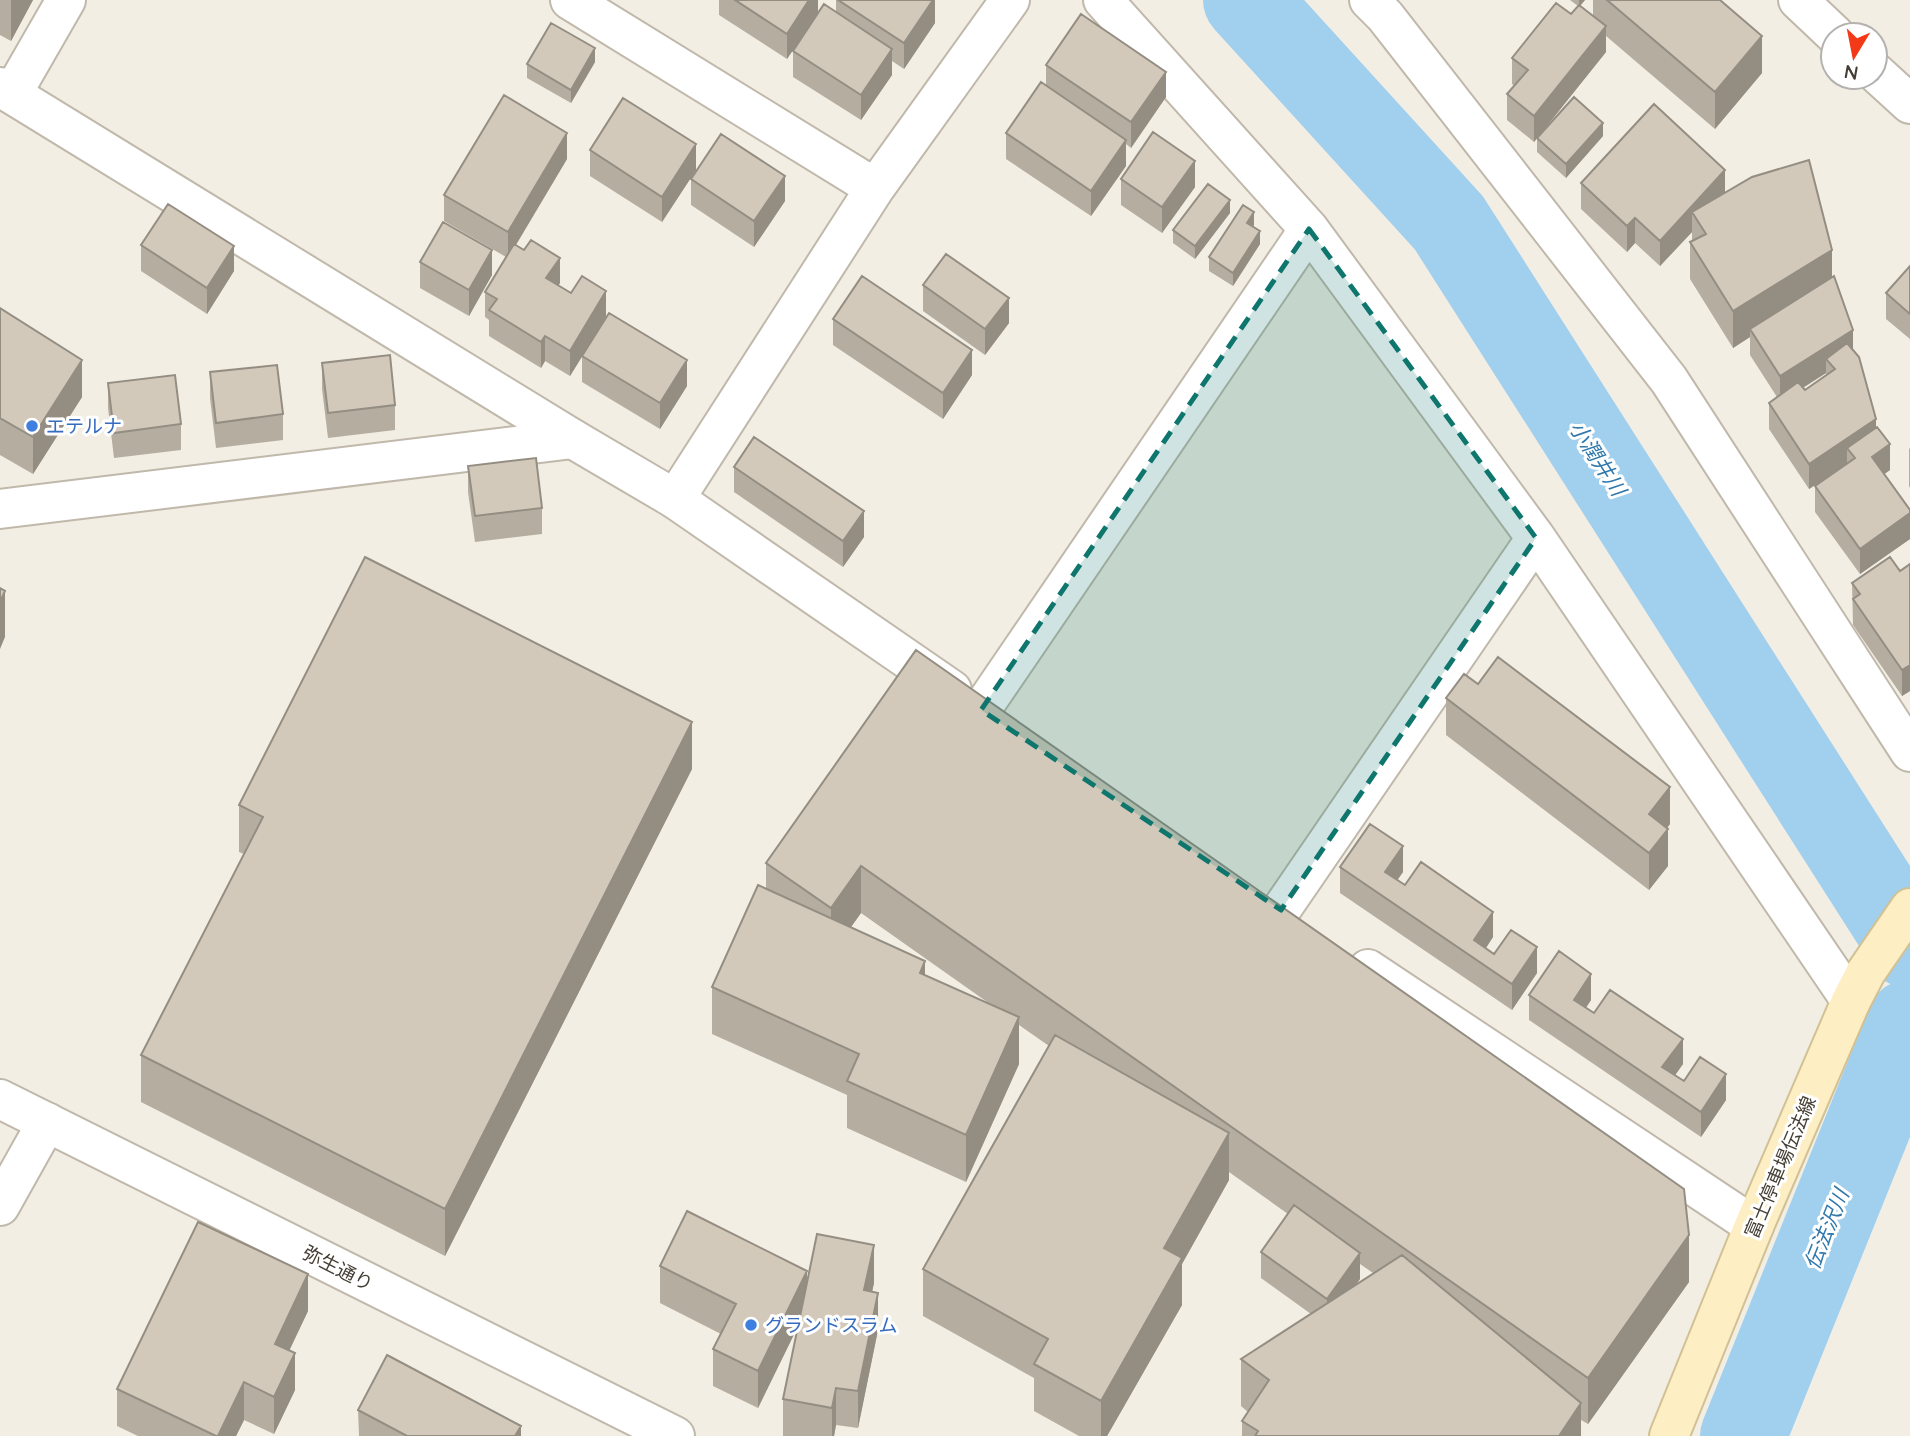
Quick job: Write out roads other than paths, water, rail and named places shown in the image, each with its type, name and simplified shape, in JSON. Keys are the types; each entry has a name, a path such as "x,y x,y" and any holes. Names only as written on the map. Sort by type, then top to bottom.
{"main road":[{"name":"富士停車場伝法線","path":"1669,1436 1754,1226 1859,987 1910,908"}],"street":[{"path":"66,0 6,90 675,499 993,718 1309,229"},
{"path":"570,0 875,188"},
{"path":"675,499 875,188 1010,0"},
{"path":"1103,0 1309,229 1536,538 1859,987"},
{"path":"1370,0 1669,380 1910,752"},
{"path":"1798,0 1820,21"},
{"path":"1889,85 1910,104"},
{"path":"0,509 573,439"},
{"path":"1281,910 1536,538"},
{"path":"1338,949 1754,1226"},
{"name":"弥生通り","path":"0,1099 675,1436"},
{"path":"0,1206 47,1122"}],"waterway":[{"name":"小潤井川","path":"1246,0 1449,223 1910,946"},
{"name":"伝法沢川","path":"1743,1436 1910,1022"}],"place":[{"name":"エテルナ","path":"32,426"},
{"name":"グランドスラム","path":"751,1325"}]}
